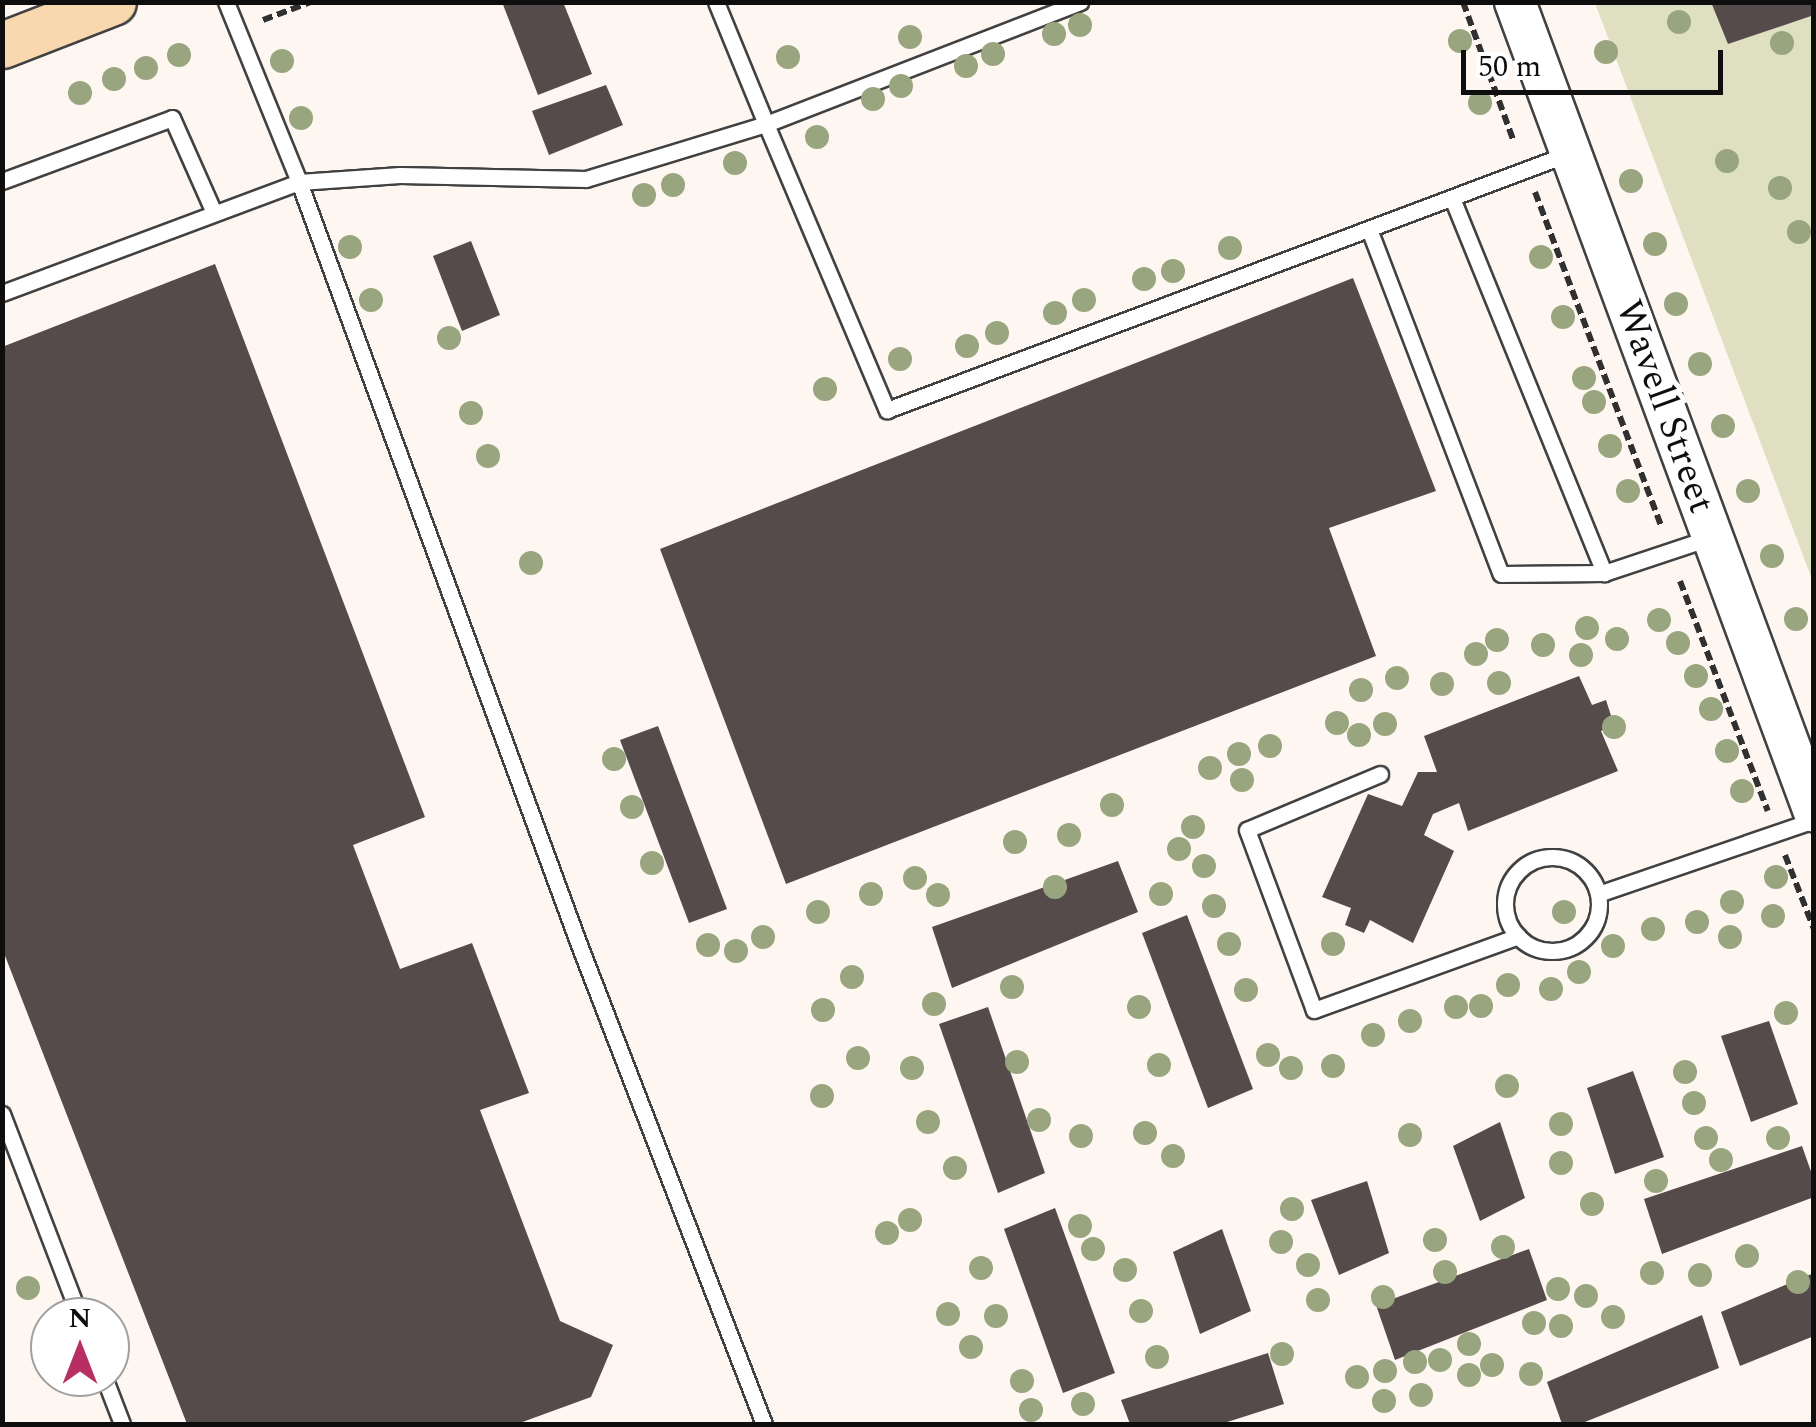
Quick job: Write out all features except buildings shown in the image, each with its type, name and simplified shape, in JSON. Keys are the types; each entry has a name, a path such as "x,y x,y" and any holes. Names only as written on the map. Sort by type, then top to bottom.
{"main road":[{"path":"2,45 113,2"}],"street":[{"name":"Wavell Street","path":"1515,2 1814,812"}],"lane":[{"path":"226,2 298,182 578,942 764,1424"},
{"path":"716,2 886,410 1570,153"},
{"path":"2,293 298,182 400,176 586,179 766,124 1080,2"},
{"path":"2,180 172,118 214,213"},
{"path":"1452,198 1604,573"},
{"path":"1369,229 1502,574 1604,573 1712,537"},
{"path":"1380,774 1247,830 1314,1010 1518,936"},
{"path":"1598,894 1814,820"},
{"path":"1546,857 1576,864 1588,873 1598,894 1598,915 1592,929 1568,948 1536,948 1518,936 1506,914 1505,898 1520,870 1546,857"},
{"path":"2,1114 72,1297"},
{"path":"112,1397 122,1424"}],"path":[{"path":"263,20 310,2"},
{"path":"1463,2 1514,142"},
{"path":"1534,190 1662,528"},
{"path":"1680,581 1814,928"}],"green space":[{"path":"1595,3 1813,3 1813,582"}]}
